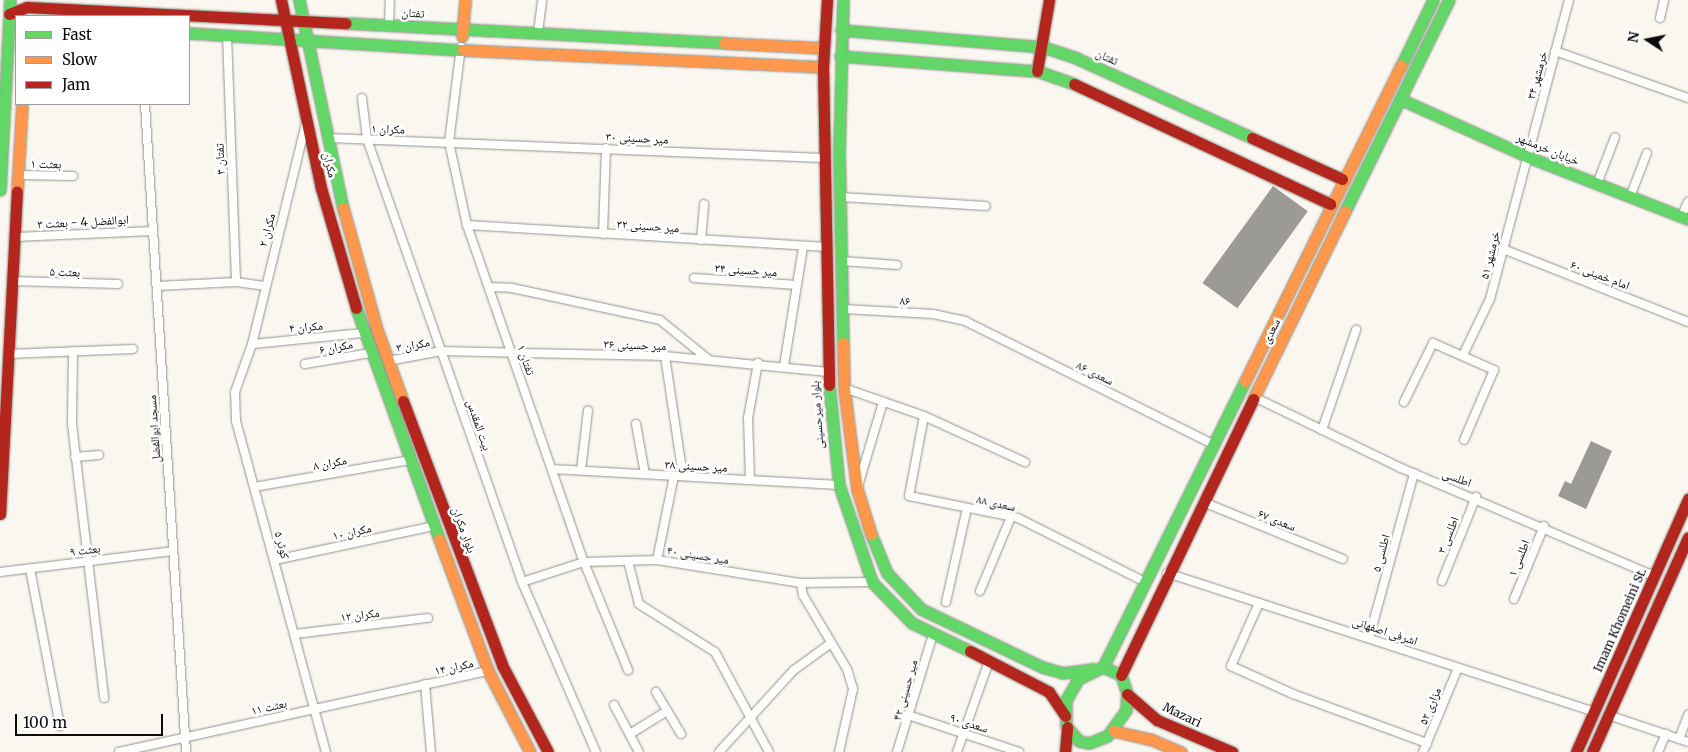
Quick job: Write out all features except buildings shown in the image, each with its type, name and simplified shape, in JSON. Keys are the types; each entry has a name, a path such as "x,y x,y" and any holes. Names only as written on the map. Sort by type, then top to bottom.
{"main road":[{"path":"0,190 13,16 10,0"},
{"name":"مکران","path":"281,0 306,122 363,333"},
{"name":"مکران","path":"299,0 306,43 327,138 371,311"},
{"path":"461,47 465,0"},
{"name":"بلوار میرحسینی","path":"827,0 823,67 828,372 839,485 872,582 912,623 1049,692 1066,721"},
{"path":"843,0 840,56 844,388 857,489 886,573 921,609 1042,667 1063,673 1098,668 1121,675 1127,694 1123,718 1114,731 1099,741 1088,752"},
{"path":"1037,71 1043,47 1049,0"},
{"name":"سعدی","path":"1098,668 1147,583 1342,179 1433,0"},
{"name":"سعدی","path":"1121,675 1167,573 1449,0"},
{"name":"تفتان","path":"13,16 27,8 177,15"},
{"name":"تفتان","path":"190,16 824,48"},
{"name":"تفتان","path":"841,30 1043,47 1076,58 1342,179"},
{"path":"190,33 306,43 461,47 823,67"},
{"path":"840,56 1037,71 1067,80 1330,204"},
{"name":"خیابان خرمشهر","path":"1400,100 1526,156 1685,218"},
{"path":"0,514 2,432 22,105"},
{"name":"بلوار مکران","path":"371,311 430,475 502,665 548,752"},
{"path":"363,333 488,671 530,752"},
{"path":"417,480 430,475"},
{"name":"Imam Khomeini St.","path":"1576,752 1688,499"},
{"path":"1592,752 1688,537"},
{"path":"1065,752 1069,692 1078,679 1098,668"},
{"name":"Mazari","path":"1127,694 1156,720 1232,752"},
{"path":"1066,721 1079,742 1099,741"},
{"path":"1114,731 1150,739 1181,752"}],"street":[{"path":"389,25 390,0"},
{"path":"538,33 542,0"},
{"name":"خرمشهر ۳۴","path":"1526,156 1569,0"},
{"path":"1660,18 1664,0"},
{"name":"تفتان ۳","path":"227,35 236,282"},
{"name":"تفتان ۱","path":"461,47 449,142 467,225 584,562 628,670"},
{"path":"1555,51 1688,98"},
{"name":"بیت المقدس","path":"362,98 368,139 522,582 596,752"},
{"name":"مسجد ابوالفضل","path":"145,105 186,752"},
{"name":"مکران ۲","path":"252,344 264,286 306,122"},
{"path":"1597,184 1615,137"},
{"name":"مکران ۱","path":"327,138 449,142"},
{"name":"میر حسینی ۳۰","path":"449,142 825,158"},
{"path":"603,234 606,148"},
{"path":"1630,197 1647,153"},
{"name":"خرمشهر ۵۱","path":"1464,355 1490,298 1526,156"},
{"name":"بعثت ۱","path":"18,175 73,176"},
{"path":"841,197 986,206"},
{"path":"1685,218 1688,202"},
{"path":"701,240 704,204"},
{"name":"میر حسینی ۳۲","path":"467,225 827,247"},
{"name":"ابوالفضل 4 - بعثت ۳","path":"15,237 153,230"},
{"path":"784,366 803,247"},
{"name":"امام خمینی ۶۰","path":"1503,249 1688,322"},
{"path":"842,261 897,265"},
{"name":"میر حسینی ۳۴","path":"694,278 797,285"},
{"name":"بعثت ۵","path":"12,282 118,284"},
{"path":"156,286 236,282 264,286"},
{"path":"488,287 512,288 660,320 708,359"},
{"name":"۸۶","path":"843,309 933,314 965,321"},
{"name":"سعدی ۸۶","path":"965,321 1215,444"},
{"path":"1322,430 1356,330"},
{"name":"مکران ۴","path":"252,344 363,333"},
{"path":"1404,402 1433,343 1464,355 1495,374 1464,440"},
{"name":"کوثر ۵","path":"252,344 236,402 236,421 316,708 326,752"},
{"path":"8,354 132,349"},
{"path":"73,351 75,457 86,562 104,698"},
{"name":"میر حسینی ۳۶","path":"442,351 665,356 758,363 828,372"},
{"name":"مکران ۳","path":"388,361 442,351"},
{"name":"مکران ۶","path":"305,364 370,352"},
{"path":"665,356 683,476"},
{"path":"750,480 748,418 758,363"},
{"path":"844,388 924,416 1025,462"},
{"name":"اطلسی","path":"1254,397 1414,473 1544,526 1654,576"},
{"path":"857,489 883,402"},
{"path":"581,470 588,410"},
{"name":"سعدی ۸۸","path":"924,416 909,496 1011,517 1066,540 1147,583"},
{"path":"636,424 645,474"},
{"path":"75,457 98,455"},
{"name":"مکران ۸","path":"254,486 410,460"},
{"name":"میر حسینی ۳۸","path":"552,468 839,485"},
{"name":"اطلسی ۵","path":"1369,638 1414,473"},
{"path":"657,560 674,476"},
{"name":"اطلسی ۳","path":"1442,581 1476,497"},
{"name":"سعدی ۶۷","path":"1203,502 1343,560"},
{"path":"946,602 966,508"},
{"path":"980,591 1011,517"},
{"name":"مکران ۱۰","path":"275,560 434,526"},
{"name":"اطلسی ۱","path":"1514,599 1544,526"},
{"name":"بعثت ۹","path":"0,572 173,550"},
{"name":"میر حسینی ۴۰","path":"522,582 584,562 657,560 801,583 872,582"},
{"path":"628,561 638,604 715,652 769,752"},
{"path":"30,569 60,726"},
{"name":"اشرفی اصفهانی","path":"1167,573 1595,712"},
{"path":"801,583 803,595 831,642 853,689 839,752"},
{"path":"1259,602 1232,666 1293,694 1427,742"},
{"name":"مکران ۱۲","path":"295,634 428,618"},
{"name":"میر حسینی ۴۲","path":"897,752 911,716 933,634"},
{"path":"719,752 794,670 831,642"},
{"path":"957,752 989,661"},
{"name":"مزاری ۵۲","path":"1423,752 1458,668"},
{"name":"مکران ۱۴","path":"425,684 488,671"},
{"path":"425,684 431,752"},
{"name":"بعثت ۱۱","path":"121,752 425,684"},
{"path":"656,692 681,734"},
{"path":"614,705 639,752"},
{"path":"630,734 667,711"},
{"path":"1608,715 1688,742"},
{"path":"1679,739 1688,715"},
{"name":"سعدی ۹۰","path":"911,716 1020,752"},
{"path":"1658,752 1666,734"}],"traffic: fast":[{"path":"0,190 10,0"},
{"path":"299,0 343,208"},
{"path":"843,0 839,153 843,343"},
{"path":"1401,66 1433,0"},
{"path":"1345,211 1449,0"},
{"path":"346,23 724,43"},
{"path":"841,30 1043,47 1076,58 1252,138"},
{"path":"190,33 463,50"},
{"path":"840,56 1037,71 1074,84"},
{"path":"1400,99 1526,156 1688,219"},
{"path":"356,308 439,539"},
{"path":"1103,667 1245,381"},
{"path":"829,385 839,485 872,582 912,623 970,651"},
{"path":"871,534 887,573 921,609 1042,667 1063,673 1093,669"},
{"path":"1103,667 1121,675 1127,694 1126,710 1107,736 1089,743 1079,741 1066,726 1066,700 1078,679 1103,667"}],"traffic: slow":[{"path":"462,36 465,0"},
{"path":"724,43 824,48"},
{"path":"463,50 823,67"},
{"path":"1245,381 1401,66"},
{"path":"17,191 22,105"},
{"path":"343,208 377,330 403,401"},
{"path":"1253,399 1345,211"},
{"path":"843,343 844,388 857,489 871,534"},
{"path":"439,539 488,671 530,752"},
{"path":"1114,731 1150,739 1181,752"}],"traffic: jam":[{"path":"281,0 321,188 356,308"},
{"path":"827,0 823,67 829,385"},
{"path":"1037,71 1049,0"},
{"path":"9,14 27,7 186,15"},
{"path":"190,15 346,23"},
{"path":"1074,84 1330,204"},
{"path":"1252,138 1342,179"},
{"path":"0,514 17,191"},
{"path":"1121,675 1253,399"},
{"path":"403,401 502,665 548,752"},
{"path":"1576,752 1688,499"},
{"path":"1592,752 1688,537"},
{"path":"970,651 1049,692 1065,716"},
{"path":"1127,694 1157,720 1232,752"},
{"path":"1065,752 1067,727"}]}
